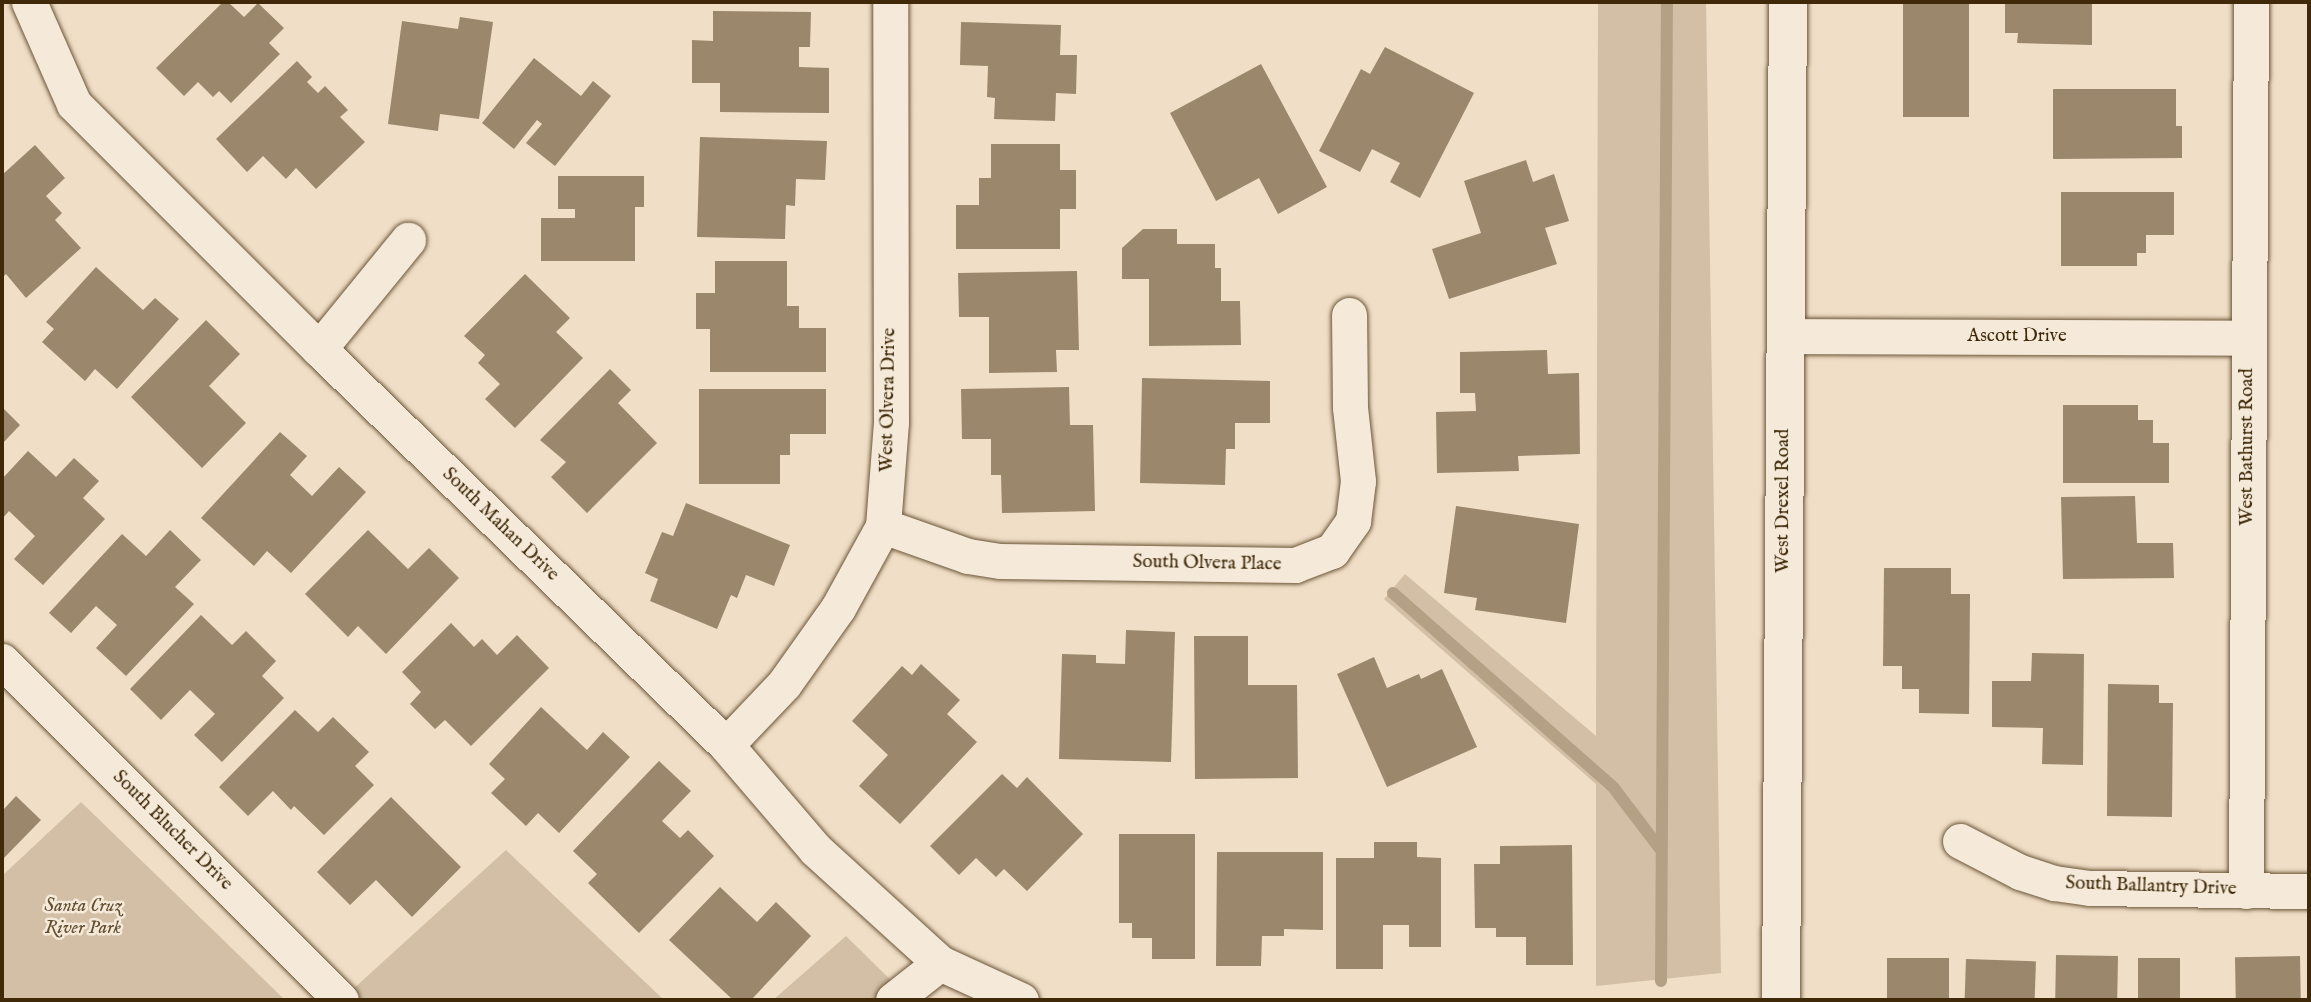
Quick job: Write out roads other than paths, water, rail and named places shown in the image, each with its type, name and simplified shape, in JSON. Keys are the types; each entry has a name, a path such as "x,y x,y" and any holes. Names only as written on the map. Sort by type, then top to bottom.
{"street":[{"name":"South Mahan Drive","path":"29,2 74,104 319,349 726,745 816,850 940,963 1021,1000"},
{"name":"West Olvera Drive","path":"726,745 784,684 838,608 883,526 891,422 890,2"},
{"name":"West Drexel Road","path":"1781,1000 1788,2"},
{"name":"West Bathurst Road","path":"2246,891 2251,2"},
{"path":"319,349 408,240"},
{"name":"South Olvera Place","path":"883,526 968,556 1000,561 1295,565 1332,551 1353,521 1358,481 1350,407 1349,315"},
{"name":"Ascott Drive","path":"1785,336 2249,338"},
{"name":"South Blucher Drive","path":"2,661 341,1000"},
{"name":"South Ballantry Drive","path":"1960,841 2020,872 2054,883 2090,888 2309,891"},
{"path":"893,1000 940,963"}],"waterway":[{"path":"1661,981 1667,2"},
{"path":"1393,593 1613,787 1661,850"}],"park label":[{"name":"Santa Cruz River Park","path":"83,918"}]}
